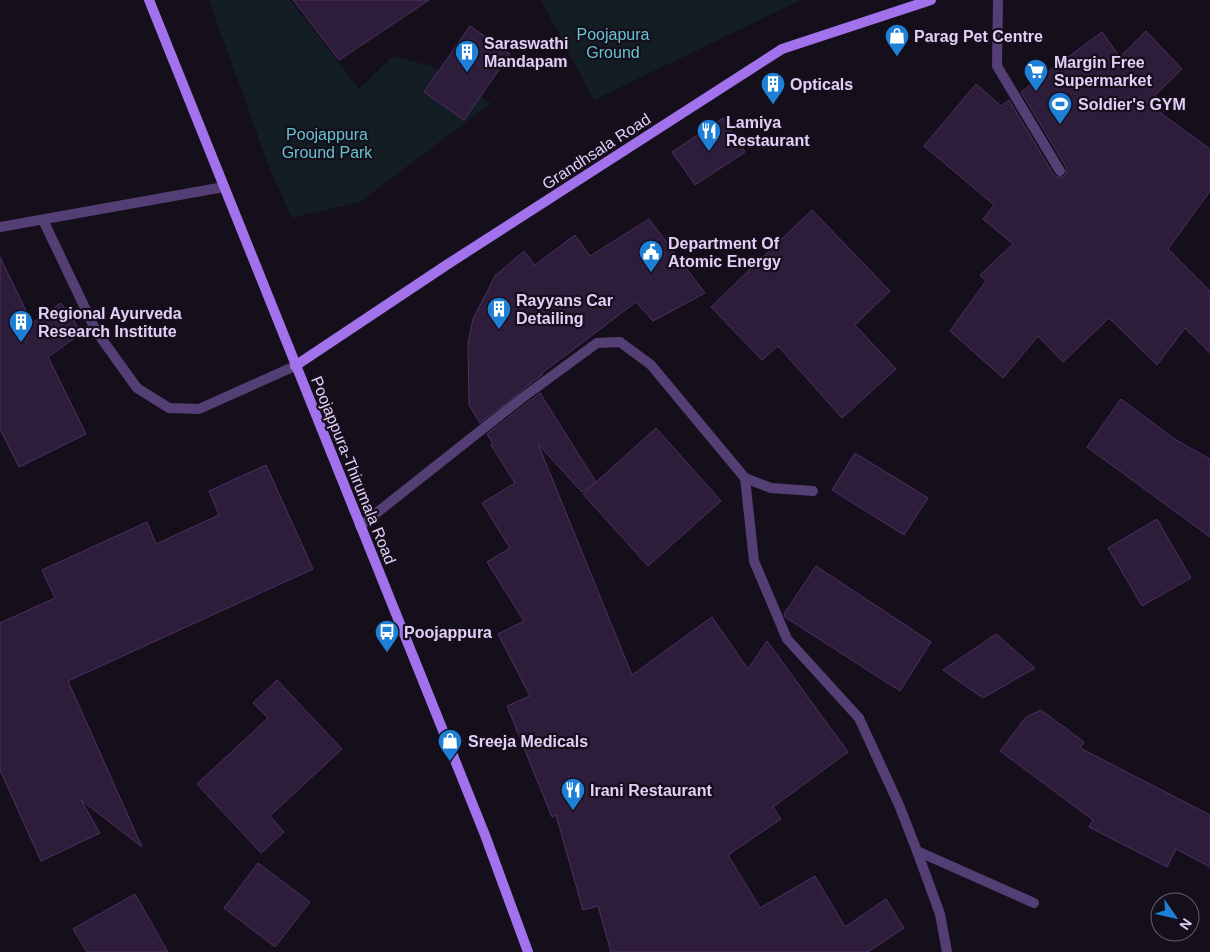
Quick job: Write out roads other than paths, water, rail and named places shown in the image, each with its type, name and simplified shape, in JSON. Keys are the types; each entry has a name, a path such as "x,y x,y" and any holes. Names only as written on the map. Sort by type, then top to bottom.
{"main road":[{"name":"Poojappura-Thirumala Road","path":"149,0 485,835 528,952"},
{"name":"Grandhsala Road","path":"295,366 448,264 782,49 931,0"}],"street":[{"path":"998,0 998,66 1060,171"},
{"path":"0,228 224,187"},
{"path":"43,220 96,331 137,388 169,408 198,409 295,366"},
{"path":"360,526 522,398 597,343 620,342 652,365 745,478 771,488 813,491"},
{"path":"745,478 754,561 787,639 859,718 899,805 917,851 940,914 947,952"},
{"path":"917,851 1034,903"}],"place":[{"name":"Parag Pet Centre","path":"897,57"},
{"name":"Saraswathi Mandapam","path":"467,73"},
{"name":"Margin Free Supermarket","path":"1036,92"},
{"name":"Opticals","path":"773,105"},
{"name":"Soldier's GYM","path":"1060,125"},
{"name":"Lamiya Restaurant","path":"709,152"},
{"name":"Department Of Atomic Energy","path":"651,273"},
{"name":"Rayyans Car Detailing","path":"499,330"},
{"name":"Regional Ayurveda Research Institute","path":"21,343"},
{"name":"Poojappura","path":"387,653"},
{"name":"Sreeja Medicals","path":"450,762"},
{"name":"Irani Restaurant","path":"573,811"}],"park label":[{"name":"Poojapura Ground","path":"613,43"},
{"name":"Poojappura Ground Park","path":"327,143"}]}
